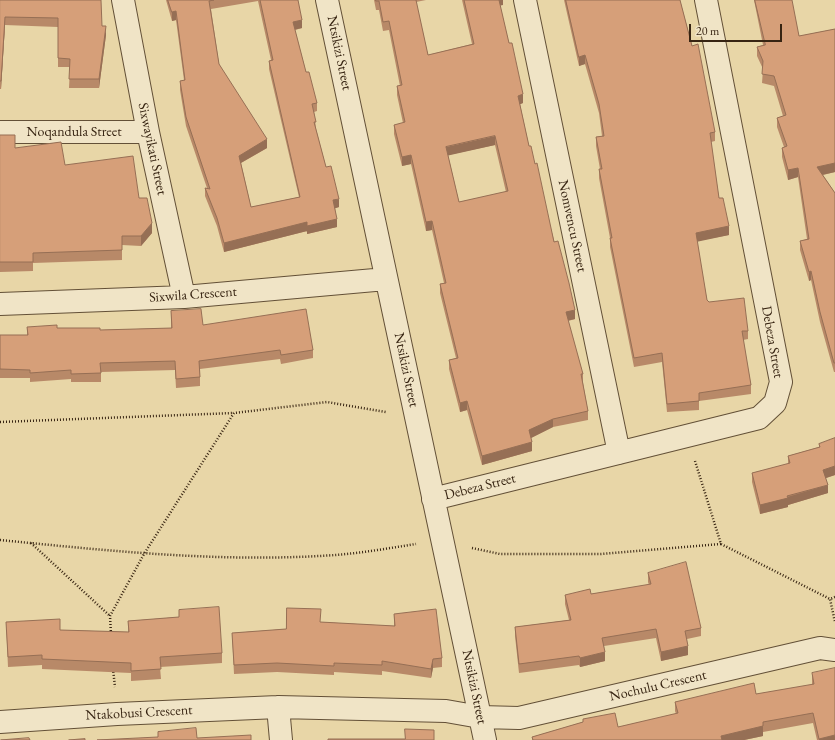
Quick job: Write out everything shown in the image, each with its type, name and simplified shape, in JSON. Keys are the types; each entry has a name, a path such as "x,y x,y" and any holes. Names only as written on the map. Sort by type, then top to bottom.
{"street":[{"name":"Sixwayikati Street","path":"122,0 148,132 184,297"},
{"name":"Ntsikizi Street","path":"327,0 442,541 486,740"},
{"name":"Nomvencu Street","path":"525,0 619,452"},
{"name":"Debeza Street","path":"433,499 759,418 775,403 781,382 706,0"},
{"name":"Noqandula Street","path":"0,132 148,132"},
{"name":"Sixwila Crescent","path":"0,304 184,297 386,279"},
{"name":"Nochulu Crescent","path":"480,717 519,718 820,648 835,650"},
{"name":"Ntakobusi Crescent","path":"0,722 117,714 278,707 446,712 480,717"},
{"path":"278,707 281,740"}],"path":[{"path":"0,422 234,413 327,402 416,416"},
{"path":"112,640 110,616 144,554 234,413"},
{"path":"686,436 721,544"},
{"path":"0,540 144,554 250,557 336,555 442,541 500,554 601,554 721,544 830,599 835,598"},
{"path":"30,543 110,616"},
{"path":"830,599 835,622"},
{"path":"113,663 117,714"}],"building":[{"path":"0,0 101,0 102,26 106,26 99,79 69,79 70,59 58,58 58,18 5,17 0,81"},
{"path":"168,0 214,0 209,1 219,64 267,139 239,156 251,207 300,197 269,61 273,60 260,0 298,0 302,20 293,22 306,72 309,72 317,103 312,104 316,122 314,122 326,167 331,166 339,199 333,200 337,219 307,226 307,222 224,243 217,218 205,188 210,189 186,117 180,81 185,80 176,11 172,12"},
{"path":"416,0 428,55 474,44 464,0 499,0 509,43 512,43 523,94 518,96 529,146 531,146 535,164 537,163 554,242 558,241 575,310 566,312 583,374 581,374 588,411 553,419 529,430 532,442 482,456 467,401 460,403 449,360 458,358 440,284 446,283 432,221 426,222 411,155 402,157 394,125 405,122 397,86 402,85 389,21 383,22 379,1 376,1","holes":["495,136 508,191 459,202 446,147"]},
{"path":"566,0 680,0 692,46 698,44 715,132 710,133 719,198 723,198 729,226 696,233 707,300 709,302 744,298 748,331 742,331 751,385 699,393 699,401 667,404 662,353 634,358 610,238 612,238 599,169 602,169 596,137 604,136 599,104 585,55 579,57"},
{"path":"755,0 792,0 799,36 835,29 835,163 817,167 835,193 835,363 820,312 811,271 809,272 800,241 809,239 798,168 788,170 782,148 787,146 777,118 786,115 774,76 762,74 763,61 757,47 765,45"},
{"path":"0,135 15,135 15,148 61,142 65,165 133,156 139,198 147,198 152,223 141,236 122,236 122,250 33,253 33,262 0,262"},
{"path":"201,309 203,325 306,309 313,350 281,355 280,350 199,361 200,377 176,379 175,361 100,363 101,373 71,374 71,370 30,373 30,370 0,369 0,335 28,335 27,327 57,325 57,328 100,328 100,330 172,328 171,311"},
{"path":"835,438 835,466 823,470 828,485 760,505 752,473 790,463 788,456 820,447 819,444"},
{"path":"686,562 701,628 685,631 688,646 661,652 656,629 602,638 605,652 580,658 579,656 519,664 515,627 571,620 565,595 590,589 591,594 651,584 648,573"},
{"path":"219,607 222,653 160,657 161,669 131,671 131,663 42,659 42,655 8,657 6,622 60,619 60,630 129,632 128,621 179,617 179,610"},
{"path":"287,608 321,609 320,622 395,626 394,614 436,609 442,658 433,659 431,669 382,661 382,665 334,663 334,666 277,663 234,665 232,633 286,629"},
{"path":"835,668 835,735 819,739 813,713 763,722 763,726 721,736 722,740 533,740 532,737 583,722 583,719 615,713 618,727 678,713 675,702 754,683 756,694 814,684 812,673"},
{"path":"196,728 197,738 251,735 251,740 97,740 158,737 158,732"},
{"path":"405,729 434,730 434,740 328,740 405,739"},
{"path":"29,738 30,740 1,740"}]}
